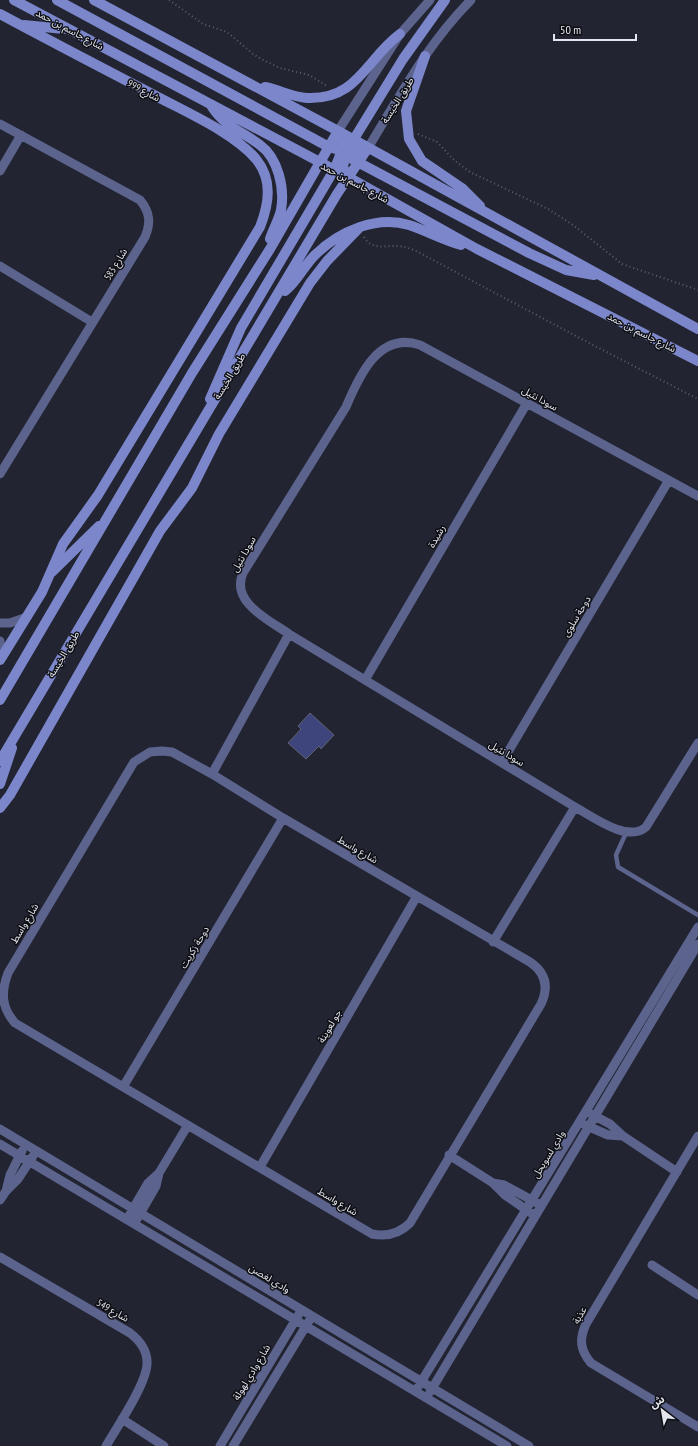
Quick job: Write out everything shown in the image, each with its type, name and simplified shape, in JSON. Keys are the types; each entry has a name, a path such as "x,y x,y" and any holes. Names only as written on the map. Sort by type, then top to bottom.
{"main road":[{"name":"شارع جاسم بن حمد","path":"14,0 348,177 477,249 698,361"},
{"path":"57,0 529,253 566,270 600,276"},
{"path":"94,0 338,131 698,329"},
{"path":"200,425 218,377 241,328 343,154 354,140 403,59 445,0"},
{"name":"شارع 999","path":"0,14 203,121 238,142 256,159 262,168 268,186 267,211 260,227 94,500 62,544 55,560 52,573"},
{"path":"20,25 70,29"},
{"path":"250,84 272,88 292,96 307,98 333,95 351,86 386,46 400,34"},
{"path":"425,56 406,111 409,140 422,161 462,189 487,214"},
{"path":"209,104 227,125 260,144 275,164 280,185 282,204 279,218 270,238 270,250"},
{"path":"0,700 110,516 192,373 270,250 338,131"},
{"path":"338,131 343,142 343,167 348,177"},
{"path":"320,163 333,156 354,153 368,148"},
{"name":"طريق الخيسة","path":"0,761 348,177 368,148"},
{"path":"0,808 10,795 160,531 192,488 219,434 310,283 327,261 362,232 377,223 396,223 408,225 443,239 477,249"},
{"path":"277,297 289,288 308,262 324,247 344,234 362,232"},
{"path":"1,658 27,617 52,573 110,516"},
{"path":"0,784 12,750 14,738"}],"street":[{"path":"338,131 400,34 430,0"},
{"name":"طريق الخيسة","path":"368,148 442,31 470,0"},
{"name":"شارع 583","path":"0,124 140,200 148,214 149,222 145,236 0,474"},
{"path":"0,171 21,135"},
{"path":"0,266 92,322"},
{"name":"سودا نثيل","path":"626,833 575,807 289,634 245,600 240,588 240,579 346,406 354,387 379,352 394,342 412,342 698,496"},
{"name":"رشيدة","path":"365,680 527,403"},
{"name":"دوحة سلوى","path":"502,762 669,480"},
{"path":"0,624 10,623 27,617"},
{"path":"212,774 289,634"},
{"path":"0,641 1,658"},
{"path":"626,833 634,833 646,827 697,748"},
{"name":"شارع واسط","path":"150,752 172,752 212,774 283,818 537,967 545,981 544,997 449,1155 410,1224 404,1230 388,1236 372,1234 16,1023 6,1011 3,986 8,973 134,762 150,752"},
{"path":"493,942 575,807"},
{"name":"دوحة زكريت","path":"123,1087 283,818"},
{"name":"جو لعوينة","path":"260,1167 417,896"},
{"name":"وادي لسويحل","path":"426,1398 535,1215 537,1203 579,1123 698,927"},
{"name":"وادي لسويحل","path":"416,1392 527,1210 537,1203 589,1127 698,944"},
{"path":"586,1111 610,1124 623,1136 677,1172"},
{"path":"579,1123 608,1135 623,1136"},
{"path":"131,1221 137,1211 148,1183 158,1173 188,1125"},
{"name":"وادي لغصن","path":"0,1128 529,1446"},
{"name":"عذبة","path":"698,1136 586,1324 581,1340 582,1349 591,1363 698,1428"},
{"path":"0,1144 508,1446"},
{"path":"6,1191 7,1180 26,1144"},
{"path":"0,1200 6,1191 18,1179 37,1150"},
{"path":"449,1155 493,1183 505,1195 535,1215"},
{"path":"493,1183 504,1185 537,1203"},
{"name":"شارع 549","path":"0,1257 130,1333 142,1345 146,1357 146,1370 122,1419 106,1446"},
{"path":"652,1265 698,1294"},
{"name":"شارع وادي لهولة","path":"220,1446 302,1309"},
{"path":"233,1446 312,1316"},
{"path":"122,1419 164,1446"}],"lane":[{"path":"626,833 616,855 618,867 698,915"}],"path":[{"path":"169,0 202,24 227,32 253,54 280,68 309,75 328,86"},
{"path":"416,134 437,142 455,161 470,172 548,209 573,225 622,264 698,290"},
{"path":"362,232 370,244 376,246 399,246 418,252 592,345 698,398"}],"building":[{"path":"310,713 334,735 321,749 319,746 306,759 288,743 301,729 298,726"}]}
